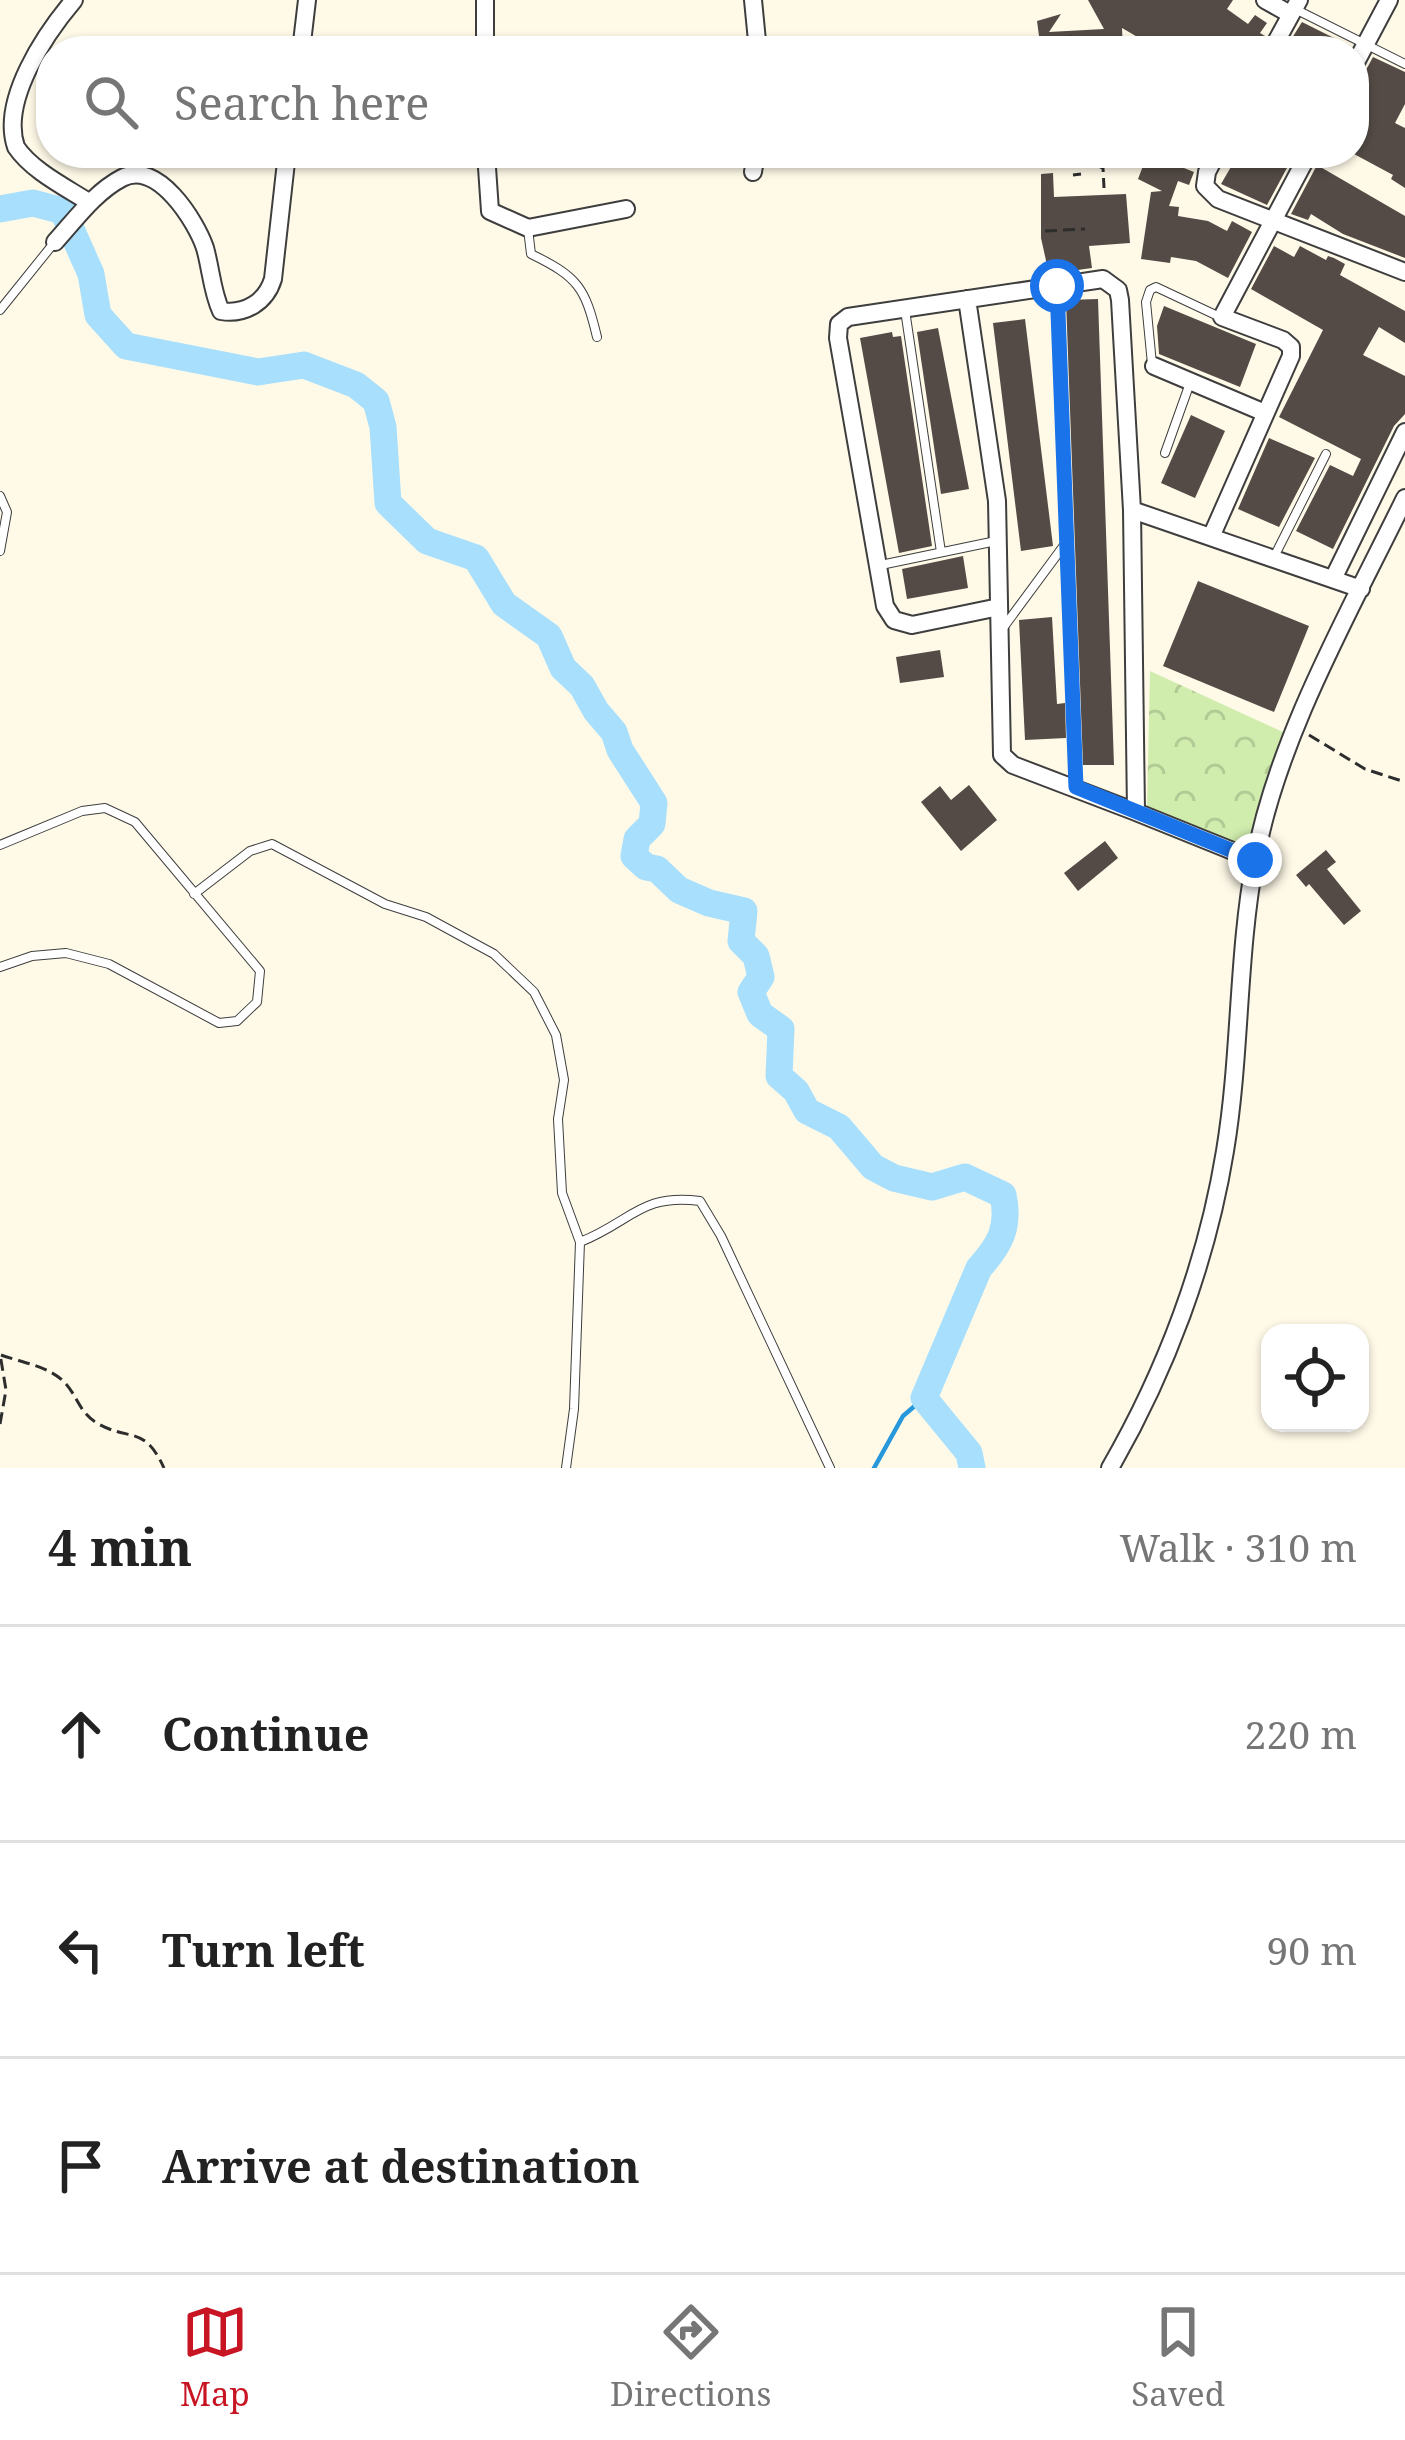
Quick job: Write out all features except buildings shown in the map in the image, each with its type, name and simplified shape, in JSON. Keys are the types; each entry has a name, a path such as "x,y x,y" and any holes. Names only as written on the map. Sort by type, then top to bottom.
{"street":[{"path":"45,36 74,0"},
{"path":"303,36 307,0"},
{"path":"485,0 485,36"},
{"path":"753,0 757,36"},
{"path":"1265,0 1295,8 1279,36"},
{"path":"1369,37 1389,0"},
{"path":"36,47 24,62 7,116 15,146 36,165"},
{"path":"39,168 86,208"},
{"path":"55,242 124,176 138,174 164,187 191,217 221,311 233,313 256,304 269,291 285,168"},
{"path":"487,168 490,211 528,228 626,209"},
{"path":"1209,168 1205,186 1218,199 1405,272"},
{"path":"1210,537 1291,356 1291,347 1283,340 1222,317 1301,168"},
{"path":"999,607 912,625 894,620 885,606 839,324 848,316 1103,279 1118,290 1132,510 1136,812"},
{"path":"967,299 997,501 1002,755 1013,765 1255,860"},
{"path":"1154,366 1265,413"},
{"path":"1333,579 1405,431"},
{"path":"1110,1468 1182,1317 1216,1192 1234,1081 1255,860 1267,811 1297,728 1405,498"},
{"path":"1132,510 1361,589"}],"lane":[{"path":"1295,8 1349,36"},
{"path":"1369,46 1405,64"},
{"path":"528,228 531,254 562,269 587,296 597,337"},
{"path":"0,310 55,242"},
{"path":"1057,286 1076,787"},
{"path":"1154,366 1149,358 1146,302 1150,290 1156,287 1222,317"},
{"path":"905,308 941,552"},
{"path":"1165,453 1191,382"},
{"path":"1273,559 1326,454"},
{"path":"0,496 7,512 0,551"},
{"path":"876,566 998,541"},
{"path":"1000,632 1066,543"},
{"path":"0,845 82,812 105,808 135,822 260,971 257,1002 237,1021 219,1023 109,964 66,953 32,956 0,968"},
{"path":"194,893 250,851 272,844 494,954 533,992 556,1035 564,1081 558,1119 562,1193 580,1241 574,1408 566,1468"},
{"path":"580,1241 607,1231 637,1209 671,1197 700,1201 722,1236 830,1468"}],"path":[{"path":"1103,168 1104,188"},
{"path":"1073,175 1081,174"},
{"path":"1045,231 1085,229"},
{"path":"1297,728 1365,769 1405,782"},
{"path":"0,1424 6,1390 0,1355 56,1375 67,1383 81,1411 101,1426 136,1434 151,1446 164,1468"}],"green space":[{"path":"1150,671 1285,733 1248,849 1147,806"}],"waterway":[{"path":"0,209 33,203 63,211 91,274 98,315 126,346 258,372 304,365 356,385 376,401 383,427 388,503 427,541 476,558 504,604 549,636 563,668 582,686 614,732 620,750 654,803 652,824 637,839 634,856 679,890 744,911 741,941 756,956 761,977 751,992 760,1014 781,1029 779,1076 796,1091 807,1111 839,1127 873,1167 894,1178 932,1187 965,1177 1003,1195 1002,1235 979,1268 924,1398 969,1453 972,1468"},
{"path":"874,1468 903,1416 924,1398"}],"route":[{"path":"1057,286 1076,787 1255,860"}]}
